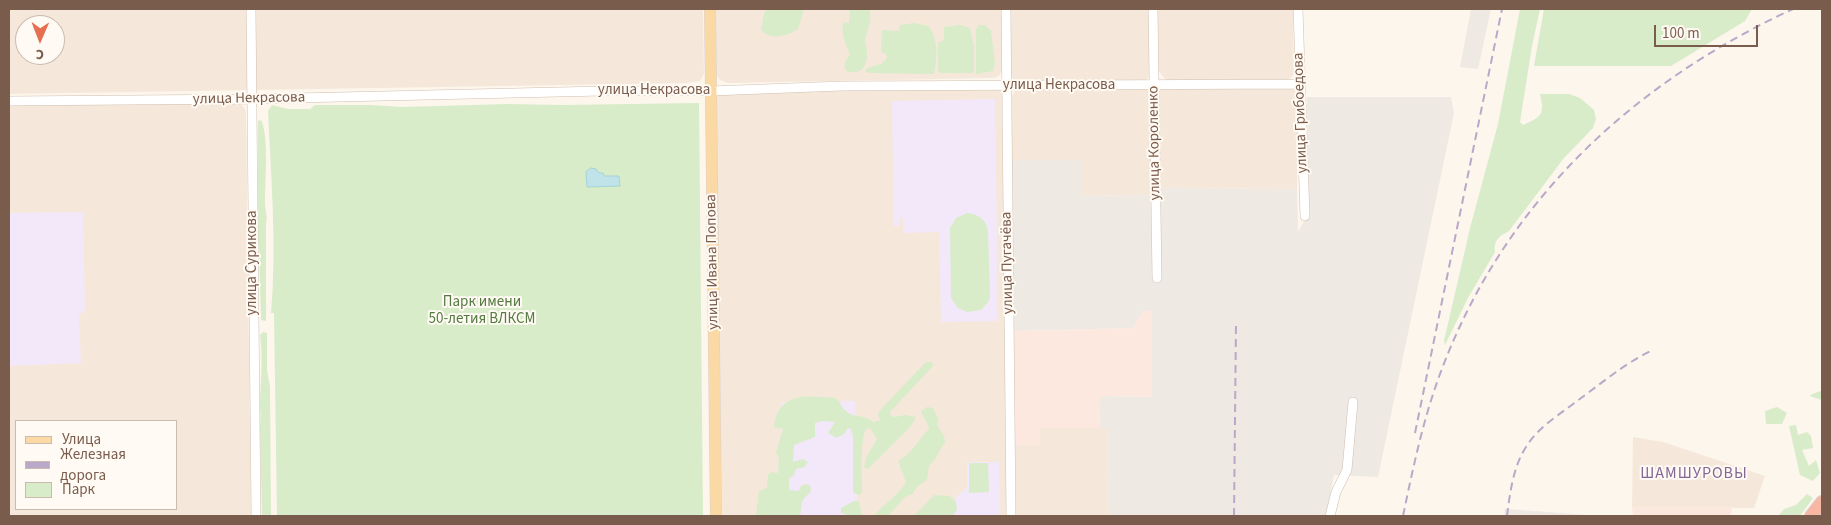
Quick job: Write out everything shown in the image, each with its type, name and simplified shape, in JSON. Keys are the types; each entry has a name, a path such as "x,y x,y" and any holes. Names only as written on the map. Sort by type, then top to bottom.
{"highway":[{"path":"1811,516 1822,502"}],"main road":[{"name":"улица Ивана Попова","path":"710,9 716,516"}],"street":[{"name":"улица Сурикова","path":"251,9 256,516"},
{"name":"улица Пугачёва","path":"1006,9 1011,516"},
{"name":"улица Короленко","path":"1154,9 1157,278"},
{"name":"улица Грибоедова","path":"1298,9 1305,216"},
{"name":"улица Некрасова","path":"9,102 252,99 602,91 711,91 842,86 1300,84"},
{"path":"1330,516 1336,492 1347,470 1354,402"}],"shaded area":[{"path":"9,9 703,9 704,74 700,81 687,83 9,94"},
{"path":"715,9 1002,9 1003,69 999,76 994,78 728,83 720,80 716,74"},
{"path":"1009,9 1150,9 1150,76 1144,81 1015,82 1011,77"},
{"path":"1157,9 1293,9 1294,74 1288,80 1166,80 1157,69"},
{"path":"1471,9 1491,9 1478,69 1460,67"},
{"path":"996,87 1000,89 1002,94 1008,516 722,516 716,98 724,92"},
{"path":"1294,87 1297,95 1297,189 1156,188 1158,92 1160,89"},
{"path":"1146,88 1151,93 1151,195 1081,196 1080,160 1012,160 1011,98 1018,89"},
{"path":"1307,97 1451,97 1454,113 1378,477 1334,475 1326,516 1109,516 1107,428 1100,428 1099,400 1104,396 1152,397 1152,311 1143,311 1133,328 1013,331 1012,160 1081,160 1082,196 1151,195 1152,252 1157,252 1156,188 1297,189 1298,232 1308,214"},
{"path":"995,99 998,321 938,322 941,321 939,232 903,233 903,218 899,218 899,226 894,226 892,101"},
{"path":"238,103 246,111 251,516 9,516 9,105"},
{"path":"83,212 85,310 79,315 81,363 9,366 9,213"},
{"path":"1143,311 1152,311 1152,397 1104,396 1099,400 1100,428 1040,428 1040,445 1015,445 1013,331 1133,328"},
{"path":"855,401 857,516 783,516 781,403"},
{"path":"1040,428 1107,428 1109,516 1016,516 1015,445 1040,445"},
{"name":"ШАМШУРОВЫ","path":"1633,437 1663,442 1765,476 1754,508 1632,507"},
{"path":"967,462 999,462 1000,516 947,516 947,512 958,495 967,488"},
{"path":"1632,507 1732,507 1731,516 1633,516"},
{"path":"1505,508 1508,509 1601,516 1504,516"}],"green space":[{"path":"766,9 804,9 798,29 789,34 775,36 761,30"},
{"path":"850,9 869,9 870,13 865,40 866,62 860,71 856,72 846,71 845,66 850,55 842,31 844,22 849,23"},
{"path":"1520,9 1540,9 1520,122 1523,125 1538,117 1542,111 1540,94 1569,94 1580,98 1594,110 1596,119 1593,128 1564,158 1509,231 1498,239 1495,245 1495,252 1468,298 1445,345 1444,341 1470,228 1498,124"},
{"path":"1544,9 1752,9 1745,21 1671,66 1534,66"},
{"path":"914,23 928,26 934,36 936,42 936,62 934,74 865,72 867,68 881,64 887,58 886,54 881,52 882,30 899,31 900,25"},
{"path":"960,25 970,28 974,47 974,71 973,73 940,73 938,71 938,43 944,40 944,27"},
{"path":"978,25 985,25 991,31 995,64 993,71 976,74 976,30"},
{"name":"Парк имени 50-летия ВЛКСМ","path":"699,103 703,516 277,516 274,313 271,313 273,288 272,187 268,111 272,105 288,109 310,109 315,105 403,107 507,104"},
{"path":"261,120 266,148 266,321 261,320 259,248 256,223 258,209 258,121"},
{"path":"967,213 981,218 987,227 990,297 981,310 967,312 958,308 951,298 950,228 956,218"},
{"path":"263,332 267,333 267,370 270,387 271,516 262,516 260,402 262,360 260,335"},
{"path":"1822,341 1822,400 1810,396 1821,391"},
{"path":"926,362 932,362 933,366 890,412 891,416 895,417 905,415 916,417 911,426 868,469 864,467 866,458 877,439 870,428 865,430 862,453 862,493 860,495 853,493 853,437 851,429 848,428 844,434 837,438 828,433 835,422 822,421 815,423 815,437 794,445 793,462 803,459 808,462 805,467 796,469 794,475 789,479 789,490 799,491 800,487 805,484 810,485 811,491 802,501 800,516 756,516 759,491 767,488 768,475 771,472 778,473 779,459 776,452 783,429 774,427 781,407 788,401 796,398 835,398 848,413 874,422 880,420 878,414 883,407"},
{"path":"927,407 933,408 938,419 937,425 944,436 945,442 933,462 929,465 927,480 917,487 912,494 905,497 888,516 874,516 906,482 898,461 911,451 929,429 921,411"},
{"path":"1777,407 1787,413 1782,424 1766,424 1765,411"},
{"path":"1796,425 1798,435 1807,432 1811,436 1813,448 1802,450 1809,466 1816,460 1820,473 1813,481 1800,475 1789,426"},
{"path":"969,463 988,463 989,492 969,493"},
{"path":"1807,494 1813,498 1800,516 1778,516 1784,509 1796,505"},
{"path":"934,495 950,496 956,502 957,510 952,516 914,516"},
{"path":"854,501 859,501 862,516 851,516 841,513 841,508"}],"water":[{"path":"591,168 596,169 599,173 603,173 604,176 619,176 620,186 587,187 586,172"}],"railway":[{"path":"1415,433 1502,9"},
{"path":"1403,516 1423,426 1440,374 1467,312 1499,255 1537,203 1579,156 1627,112 1678,74 1734,39 1793,9"},
{"path":"1234,516 1236,322"},
{"path":"1507,516 1509,498 1518,463 1536,433 1614,374 1653,350"}],"district":[{"name":"ШАМШУРОВЫ","path":"1694,474"}]}
